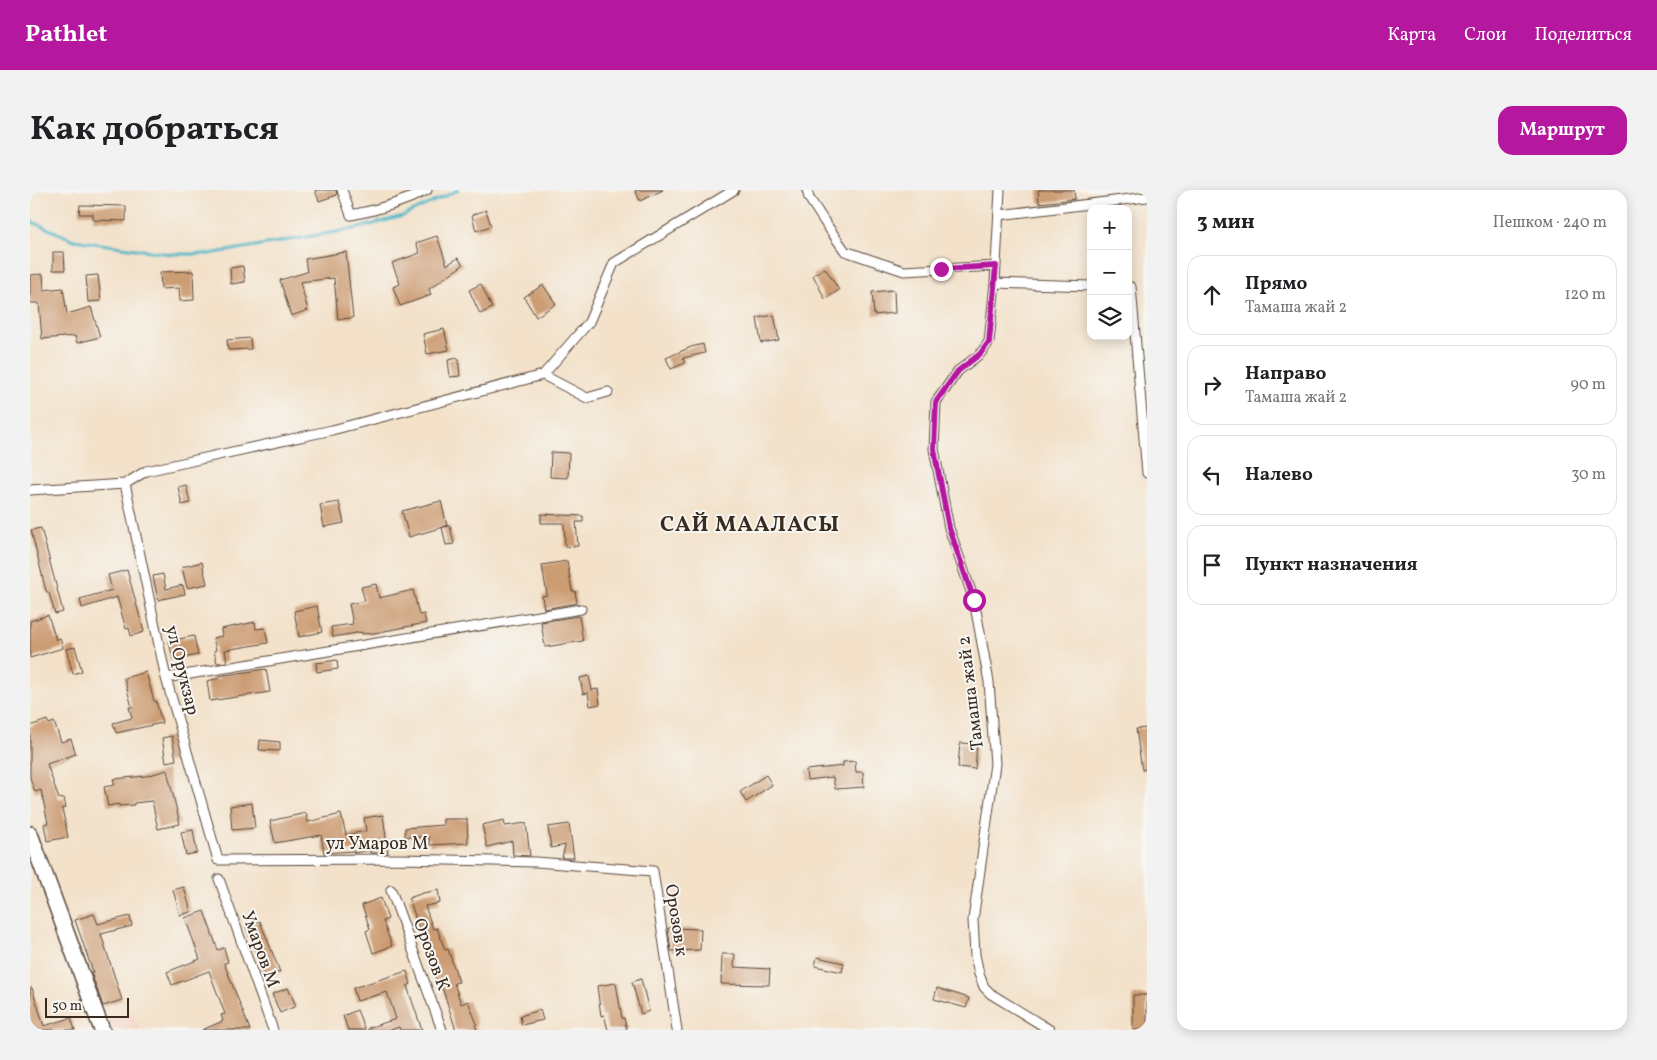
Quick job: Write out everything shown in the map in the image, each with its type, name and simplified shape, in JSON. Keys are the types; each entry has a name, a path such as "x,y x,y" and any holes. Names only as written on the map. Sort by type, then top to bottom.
{"highway":[{"path":"30,834 102,1030"}],"street":[{"path":"342,190 351,215 388,207 408,200 427,190"},
{"path":"30,490 125,484 146,471 332,430 544,376 589,322 614,263 734,190"},
{"path":"807,190 824,221 845,251 904,271 996,266"},
{"name":"Тамаша жай 2","path":"1000,190 995,283 989,342 980,354 958,371 936,402 934,449 949,528 974,600 989,682 995,764 973,920 977,968 984,987 991,994 1050,1030"},
{"path":"999,215 1147,197"},
{"path":"995,283 1087,286"},
{"path":"1132,295 1144,403 1147,473"},
{"path":"544,376 587,398 608,392"},
{"name":"ул Орукзар","path":"125,484 166,678 218,860"},
{"path":"166,678 581,609"},
{"name":"ул Умаров М","path":"218,860 400,859 536,862"},
{"name":"Орозов к","path":"536,862 653,870 677,1030"},
{"name":"Умаров М","path":"219,879 273,1030"},
{"name":"Орозов К","path":"391,890 442,1030"}],"shaded area":[{"path":"133,1011 140,1030 110,1030 107,1020"}],"building":[{"path":"315,190 336,190 337,195 319,201"},
{"path":"635,190 663,190 640,201"},
{"path":"1038,190 1074,190 1075,199 1039,203"},
{"path":"80,205 126,206 126,221 93,220 93,214 79,214"},
{"path":"486,210 491,226 476,231 472,215"},
{"path":"437,236 447,265 458,258 463,265 429,289 431,295 400,306 393,287 400,284 392,263 420,253 416,243"},
{"path":"53,252 64,252 65,270 53,270"},
{"path":"346,252 353,318 338,319 334,278 300,282 308,310 291,316 280,280 307,272 305,259"},
{"path":"243,266 245,282 231,284 230,268"},
{"path":"825,268 839,290 825,299 813,275"},
{"path":"193,271 194,300 180,301 179,288 161,289 160,272"},
{"path":"43,274 44,290 63,288 67,314 91,307 100,337 77,343 75,336 42,339 39,303 30,303 30,275"},
{"path":"98,275 101,301 88,302 86,276"},
{"path":"481,284 492,308 480,314 469,290"},
{"path":"543,285 556,304 536,317 524,297"},
{"path":"894,290 895,313 874,315 872,292"},
{"path":"774,315 779,340 761,343 757,318"},
{"path":"444,329 449,350 427,354 423,334"},
{"path":"250,338 251,349 228,350 227,340"},
{"path":"703,344 705,353 683,358 685,363 671,369 666,358"},
{"path":"458,358 460,376 450,377 448,360"},
{"path":"551,452 569,453 568,478 550,477"},
{"path":"186,485 190,503 182,505 178,487"},
{"path":"441,501 447,526 409,537 402,511"},
{"path":"339,502 344,523 324,527 320,505"},
{"path":"541,514 583,516 583,522 576,522 578,546 565,547 564,523 541,523"},
{"path":"450,526 454,544 446,545 442,527"},
{"path":"41,528 63,612 55,614 49,593 46,591 31,530"},
{"path":"567,561 572,591 575,591 577,603 544,609 542,596 547,595 542,565"},
{"path":"202,562 207,584 187,588 182,567"},
{"path":"127,570 144,632 131,636 129,628 126,629 117,597 82,608 80,599 112,590 108,575"},
{"path":"163,574 166,589 183,585 185,594 158,600 153,576"},
{"path":"376,584 379,598 413,590 419,615 424,614 426,623 374,633 362,634 362,632 333,637 331,627 353,624 349,604 365,601 361,587"},
{"path":"317,606 322,632 299,637 294,611"},
{"path":"48,615 56,640 60,638 63,648 30,658 30,621"},
{"path":"579,616 583,641 545,647 541,622"},
{"path":"255,622 256,629 265,628 268,643 225,650 227,662 217,663 213,638 222,636 221,629"},
{"path":"194,636 198,655 173,660 169,641"},
{"path":"75,647 82,671 73,674 66,649"},
{"path":"337,660 338,669 317,672 316,663"},
{"path":"266,669 270,692 210,701 207,681 220,678 219,676"},
{"path":"146,672 162,723 116,733 113,723 132,718 129,707 132,707 124,678"},
{"path":"589,676 592,690 598,689 600,704 590,706 588,693 583,694 580,678"},
{"path":"47,720 49,724 54,722 61,742 71,739 76,754 47,764 59,799 64,798 66,808 62,808 68,837 47,841 44,824 48,823 41,790 35,792 30,778 30,726"},
{"path":"1147,728 1147,769 1142,770 1136,729"},
{"path":"172,736 176,760 166,762 162,738"},
{"path":"260,740 280,742 280,751 259,750"},
{"path":"960,743 977,744 975,769 958,767"},
{"path":"855,761 856,772 863,772 864,787 835,789 833,777 807,780 806,770 843,766 843,762"},
{"path":"167,770 180,824 158,829 152,801 134,803 134,805 119,806 119,804 108,806 104,787 115,785 113,779 146,776"},
{"path":"766,775 772,785 746,802 740,792"},
{"path":"252,803 255,828 232,830 230,806"},
{"path":"306,813 308,822 341,814 346,835 366,831 364,818 383,815 388,853 370,853 370,850 354,853 354,851 324,853 321,835 275,843 270,821"},
{"path":"443,819 467,819 468,843 430,845 429,837 405,837 405,828 443,825"},
{"path":"504,820 505,826 526,823 530,856 513,855 512,841 487,847 482,825"},
{"path":"569,824 574,858 562,858 565,845 551,848 548,827"},
{"path":"193,830 197,853 186,855 181,832"},
{"path":"184,887 191,912 180,915 173,890"},
{"path":"438,890 440,903 425,906 433,929 437,928 445,950 448,949 459,982 454,983 461,1004 468,1001 477,1024 475,1025 477,1030 456,1030 442,987 439,988 409,898"},
{"path":"381,898 388,919 383,921 392,946 373,953 366,931 370,929 362,905"},
{"path":"204,911 218,950 224,948 228,962 224,963 250,1030 202,1030 223,1021 221,1015 225,1014 209,971 172,985 167,972 200,959 185,918"},
{"path":"94,914 98,924 130,916 132,926 101,934 122,1000 103,1006 75,920"},
{"path":"260,921 280,972 266,978 246,927"},
{"path":"668,928 701,929 700,950 671,951"},
{"path":"722,954 735,954 734,967 770,969 769,985 721,984"},
{"path":"817,957 844,963 842,972 815,966"},
{"path":"407,971 411,984 407,986 422,1030 400,1030 399,1027 391,1030 368,1030 368,1028 396,1019 387,992 357,1001 353,988"},
{"path":"641,979 649,1011 641,1014 632,982"},
{"path":"616,983 622,1018 624,1018 627,1030 608,1030 604,1015 601,1016 597,986"},
{"path":"30,988 32,988 44,1026 71,1018 75,1030 30,1030"},
{"path":"288,988 296,1006 280,1013 272,994"},
{"path":"937,988 969,998 966,1008 934,999"},
{"path":"1133,995 1147,995 1147,1030 1133,1030"},
{"path":"357,1010 365,1030 348,1030 343,1016"},
{"path":"540,1010 543,1020 522,1025 520,1016"}],"waterway":[{"path":"30,221 74,240 170,254 209,254 359,228 403,216 458,190"}],"district":[{"name":"САЙ МААЛАСЫ","path":"750,523"}],"route":[{"path":"941,269 996,266 989,342 980,354 958,371 936,402 934,449 949,528 974,600"}]}
